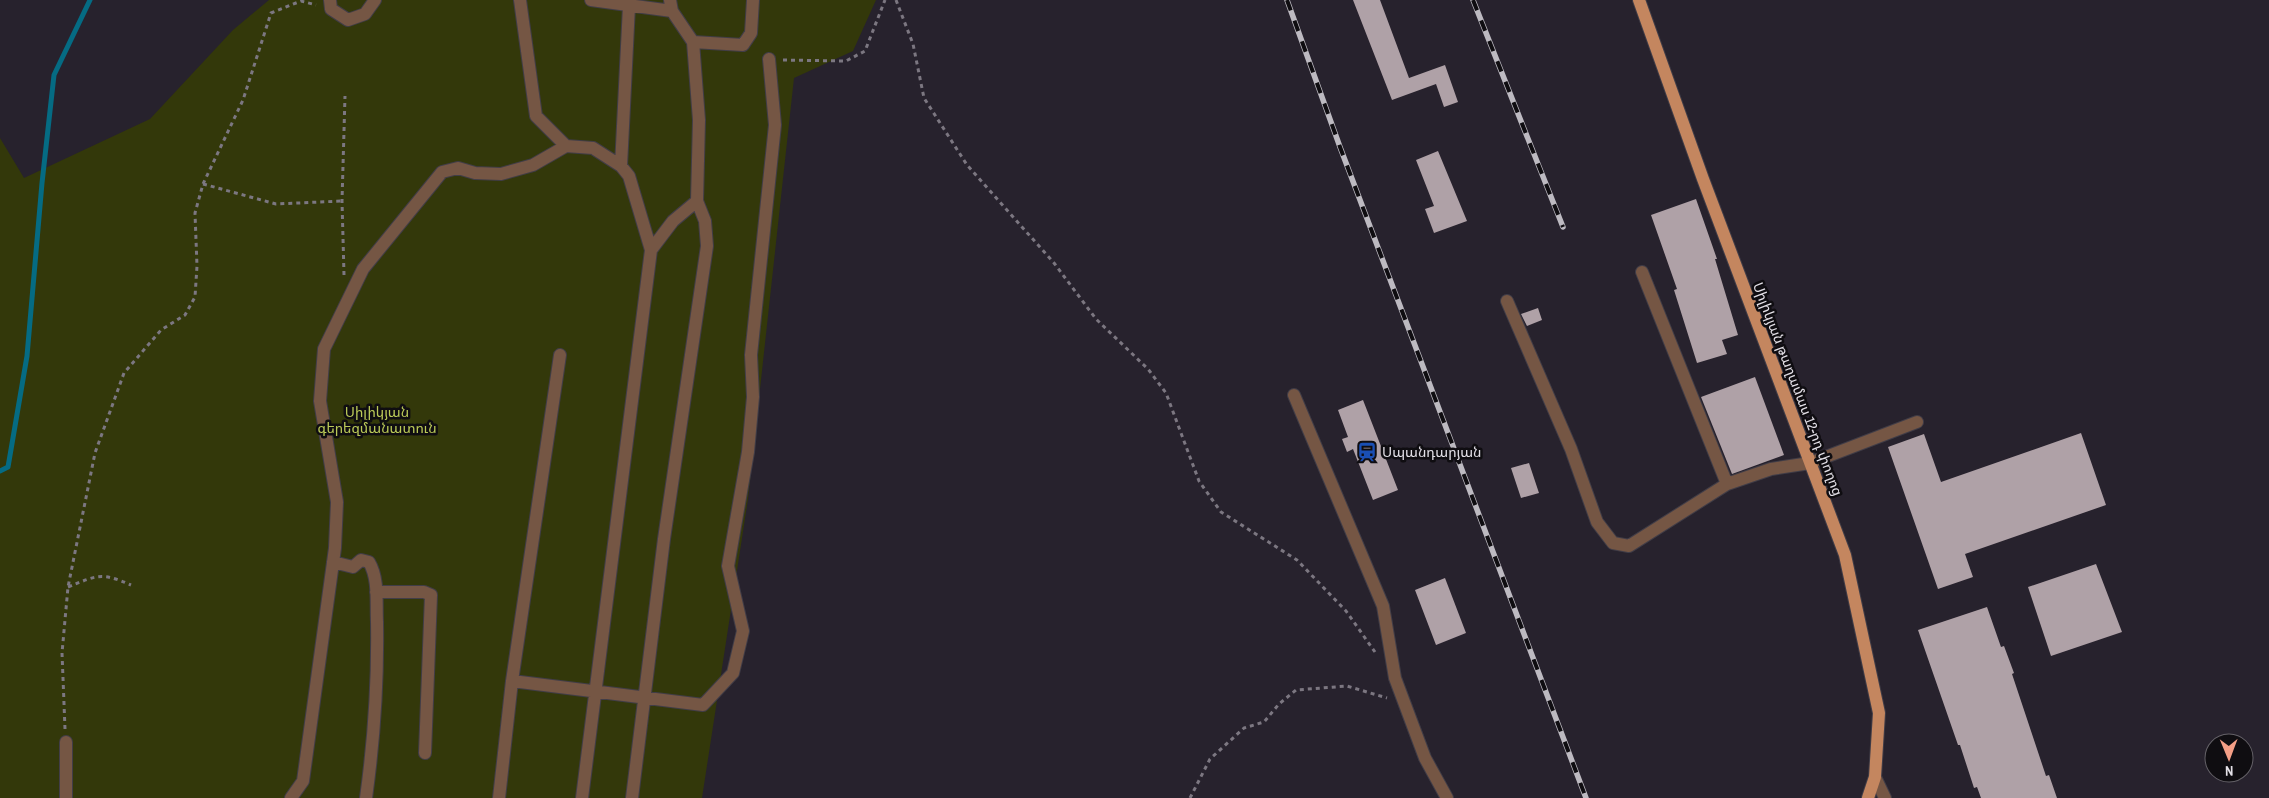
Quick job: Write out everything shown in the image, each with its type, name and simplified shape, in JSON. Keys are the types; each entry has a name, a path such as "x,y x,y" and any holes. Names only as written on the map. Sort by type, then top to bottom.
{"main road":[{"name":"Սիլիկյան թաղամաս 12-րդ փողոց","path":"1639,0 1703,179 1845,555 1879,713 1875,777 1868,798"}],"lane":[{"path":"330,5 348,20 365,14 375,0"},
{"path":"520,0 536,116 566,146"},
{"path":"591,0 671,6 693,42 699,120 697,201 705,221 707,246 644,697 632,798"},
{"path":"693,42 744,45 751,33 752,0"},
{"path":"621,166 626,3"},
{"path":"512,681 703,705 734,674 743,631 728,566 748,452 753,397 751,355 775,125 769,59"},
{"path":"291,798 303,781 333,562 337,502 320,401 324,349 363,269 442,172 458,168 475,173 501,174 533,165 566,146 593,148 621,166 629,176 651,250 582,798"},
{"path":"651,250 674,221 697,201"},
{"path":"1642,272 1726,484"},
{"path":"1506,301 1571,449 1597,522 1613,543 1629,546 1726,484 1771,469 1810,463 1917,422"},
{"path":"499,798 512,681 560,355"},
{"path":"1294,395 1383,606 1395,678 1425,758 1447,798"},
{"path":"333,562 353,567 360,560 369,562 373,570 376,592 377,656 374,724 366,798"},
{"path":"376,592 424,592 431,595 425,753"},
{"path":"66,742 66,798"},
{"path":"1875,777 1885,798"}],"path":[{"path":"769,59 812,62 846,61 865,51 885,0"},
{"path":"896,0 913,44 924,98 967,165 1054,263 1096,319 1148,369 1166,392 1199,481 1221,512 1297,560 1346,611 1378,656"},
{"path":"66,742 62,653 68,587 95,453 124,373 161,330 185,315 195,296 197,266 195,213 203,184 243,100 271,13 301,1 330,5"},
{"path":"344,278 342,201 345,96"},
{"path":"203,184 276,204 342,201"},
{"path":"68,587 92,577 109,575 131,585"},
{"path":"1190,798 1210,759 1244,728 1264,722 1279,704 1296,690 1347,686 1404,703"}],"green space":[{"name":"Սիլիկյան գերեզմանատուն","path":"269,0 876,0 853,51 794,78 748,499 702,798 0,798 0,138 24,178 150,119 233,30"}],"building":[{"path":"1353,0 1380,0 1409,78 1445,65 1458,102 1444,107 1436,84 1392,100"},
{"path":"1438,151 1467,221 1434,233 1425,209 1434,206 1416,160"},
{"path":"1696,199 1717,259 1715,259 1738,335 1722,340 1727,354 1697,363 1674,290 1677,289 1651,215"},
{"path":"1538,308 1542,320 1527,326 1521,314"},
{"path":"1755,377 1784,455 1732,474 1701,397"},
{"path":"1363,400 1398,490 1373,500 1353,449 1347,452 1342,439 1348,437 1338,410"},
{"path":"2081,433 2106,505 1965,554 1973,577 1938,589 1888,447 1924,434 1941,482"},
{"path":"1529,463 1539,493 1521,498 1511,468"},
{"path":"2096,564 2122,632 2051,656 2028,587"},
{"path":"1445,578 1466,633 1436,645 1415,590"},
{"path":"1987,607 2001,647 2004,646 2014,673 2012,674 2046,776 2049,775 2057,798 1981,798 1977,787 1974,788 1960,745 1958,745 1918,630"}],"waterway":[{"path":"0,471 8,467 27,356 42,183 54,75 90,0"}],"railway":[{"path":"1287,0 1340,147 1586,798"},
{"path":"1473,0 1563,227"}],"place":[{"name":"Սպանդարյան","path":"1367,452"}]}
